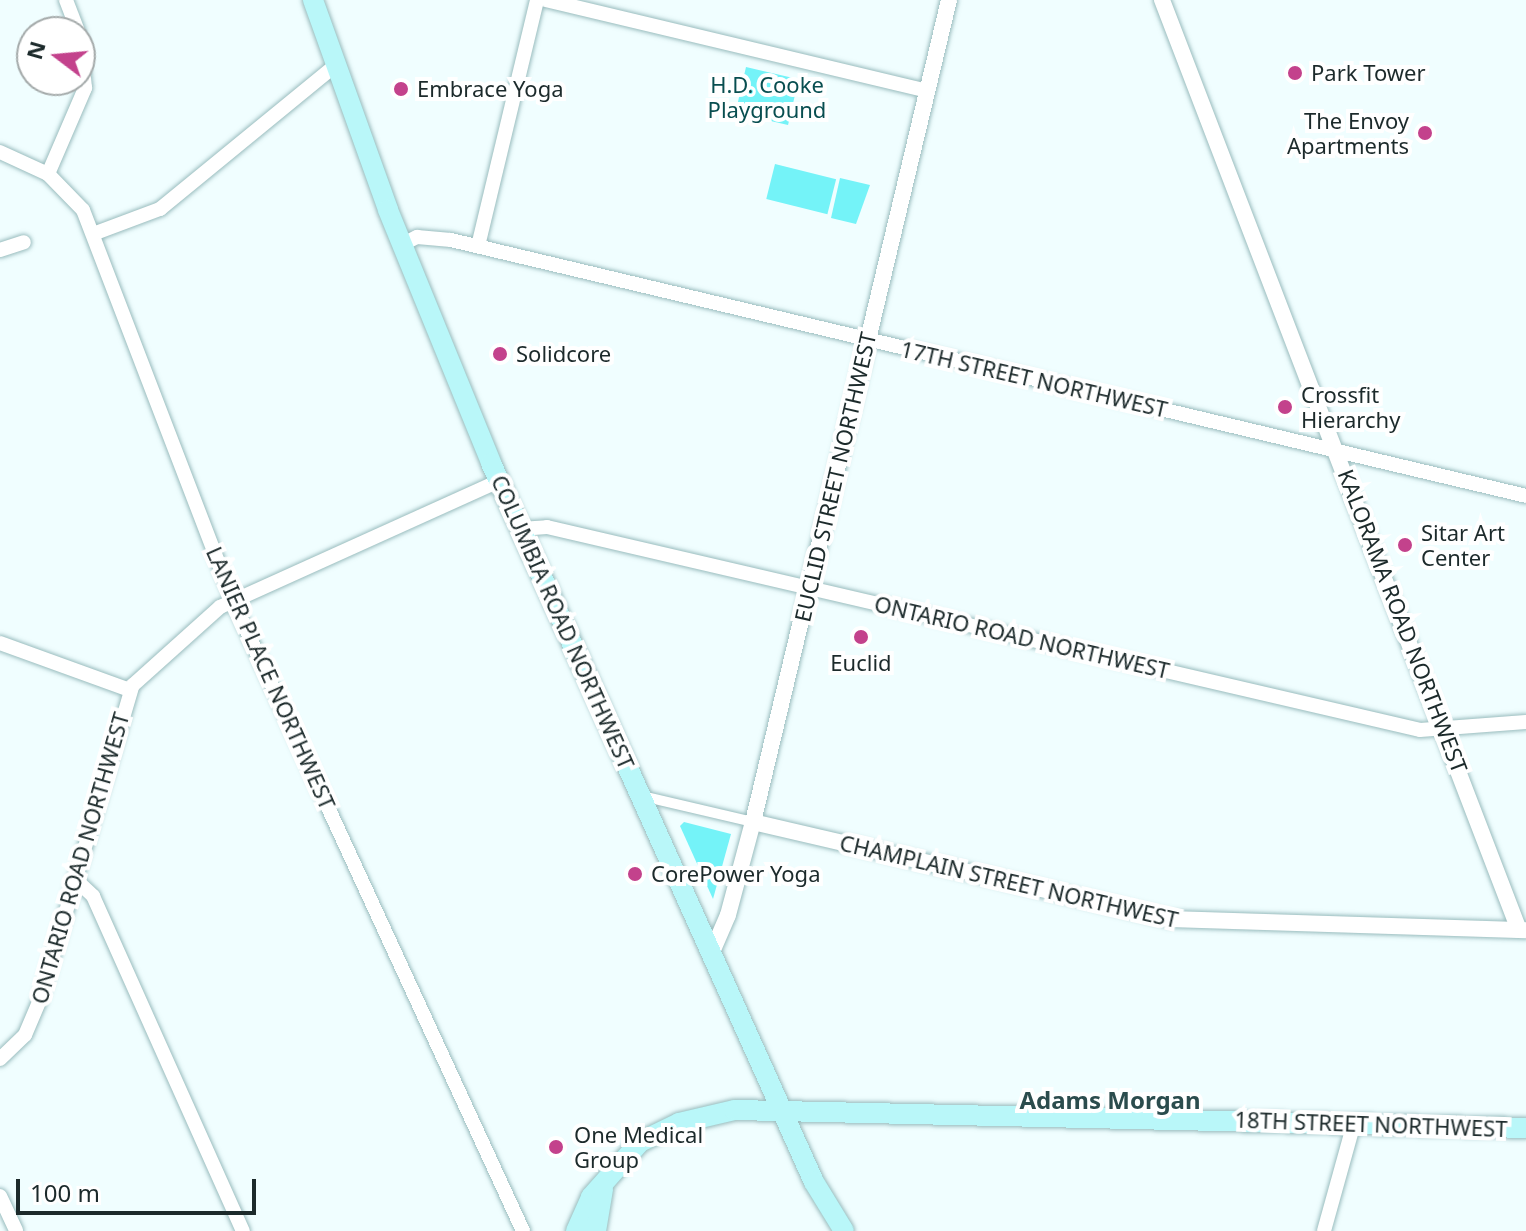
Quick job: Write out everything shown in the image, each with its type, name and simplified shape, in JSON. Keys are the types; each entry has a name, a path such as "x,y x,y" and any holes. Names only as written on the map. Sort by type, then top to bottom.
{"main road":[{"name":"COLUMBIA ROAD NORTHWEST","path":"313,0 403,244 499,481 814,1182 844,1231"},
{"name":"18TH STREET NORTHWEST","path":"576,1231 591,1197 603,1189 632,1149 669,1126 721,1112 784,1110 1526,1128"},
{"path":"596,1231 603,1189"}],"street":[{"path":"478,246 537,0"},
{"path":"546,0 927,91"},
{"name":"EUCLID STREET NORTHWEST","path":"712,952 726,923 753,822 949,0"},
{"name":"KALORAMA ROAD NORTHWEST","path":"1162,0 1523,930"},
{"path":"93,234 160,209 337,64"},
{"path":"48,174 82,96"},
{"name":"LANIER PLACE NORTHWEST","path":"0,152 48,174 78,204 93,234 233,601 523,1231"},
{"name":"17TH STREET NORTHWEST","path":"403,244 433,237 478,246 1526,496"},
{"path":"0,250 24,242"},
{"name":"ONTARIO ROAD NORTHWEST","path":"2,1055 25,1035 37,1007 130,690 209,615 233,601 499,481"},
{"name":"ONTARIO ROAD NORTHWEST","path":"520,529 547,527 1420,730 1446,731 1526,722"},
{"path":"0,643 130,690"},
{"name":"CHAMPLAIN STREET NORTHWEST","path":"641,796 1170,919 1523,930"},
{"path":"75,879 93,896 243,1231"},
{"path":"1324,1231 1354,1123"},
{"path":"0,1196 16,1231"}],"green space":[{"name":"H.D. Cooke Playground","path":"746,67 799,79 788,125 735,113"},
{"path":"775,164 836,179 827,214 766,199"},
{"name":"H.D. Cooke Playground","path":"840,178 870,185 856,224 831,218"},
{"path":"684,822 731,834 713,899 680,826"}],"place":[{"name":"Park Tower","path":"1295,73"},
{"name":"Embrace Yoga","path":"401,89"},
{"name":"The Envoy Apartments","path":"1425,133"},
{"name":"Solidcore","path":"500,354"},
{"name":"Crossfit Hierarchy","path":"1285,407"},
{"name":"Sitar Art Center","path":"1405,545"},
{"name":"Euclid","path":"861,637"},
{"name":"CorePower Yoga","path":"635,874"},
{"name":"One Medical Group","path":"556,1147"}],"district":[{"name":"Adams Morgan","path":"1110,1100"}]}
